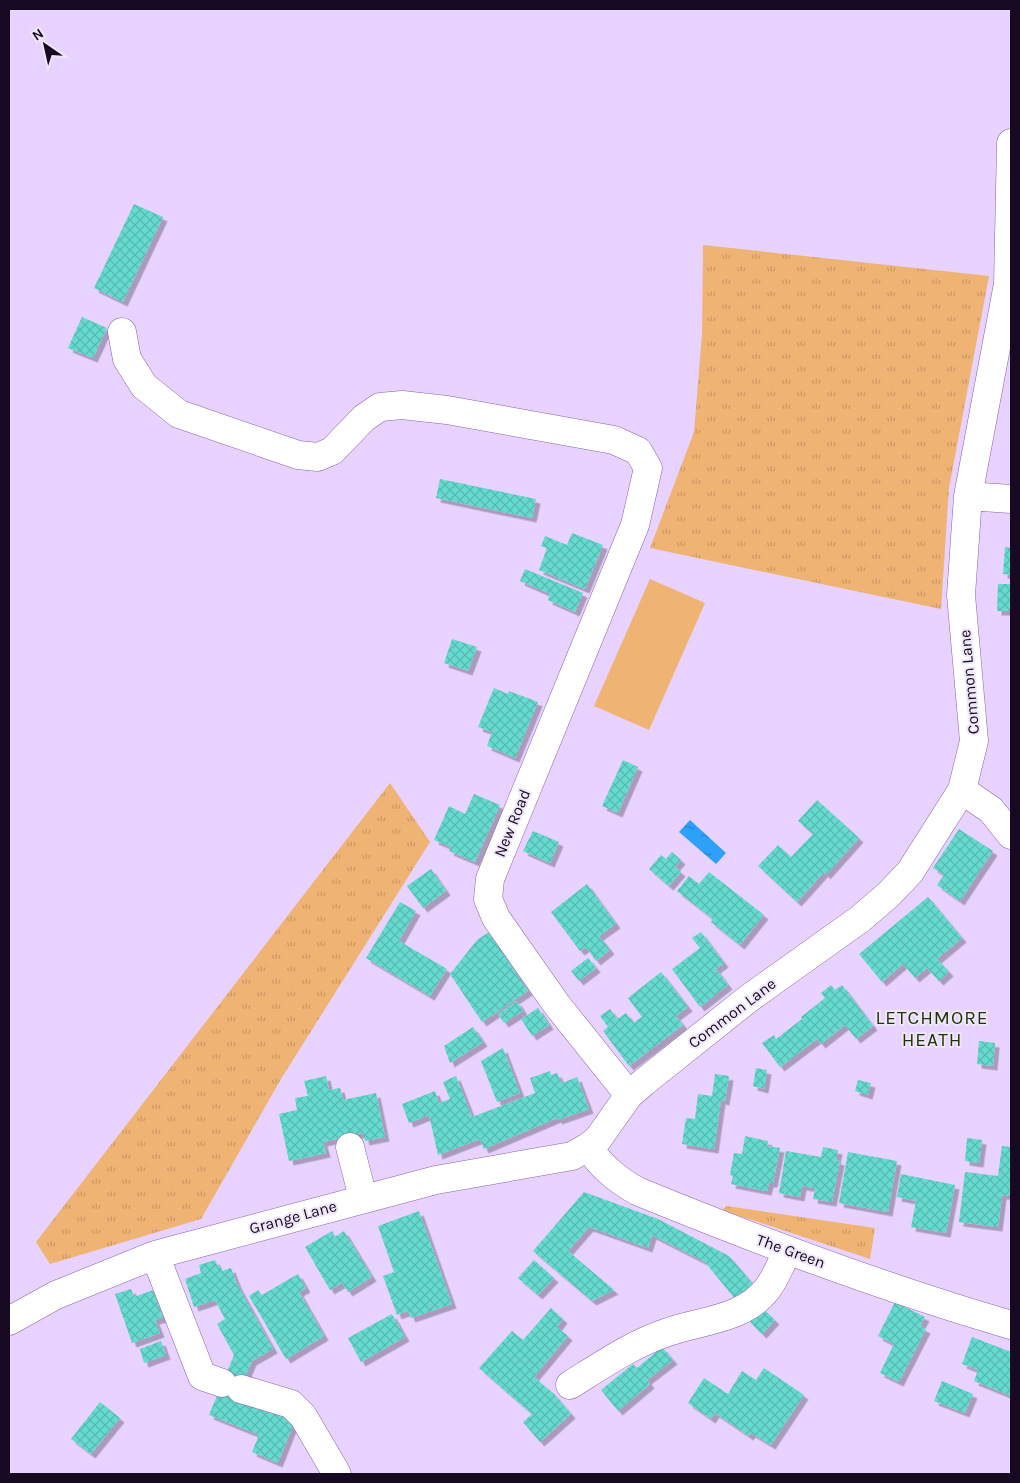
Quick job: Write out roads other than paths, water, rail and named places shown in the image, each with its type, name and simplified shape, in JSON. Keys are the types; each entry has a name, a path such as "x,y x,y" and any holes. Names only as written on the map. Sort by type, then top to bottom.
{"street":[{"name":"Common Lane","path":"588,1147 607,1128 629,1095 748,999 860,919 888,895 910,872 962,790 974,741 961,595 968,496 1008,284 1011,143"},
{"name":"New Road","path":"122,332 127,359 144,386 179,414 298,455 318,457 332,452 364,418 380,407 402,405 447,410 614,440 638,451 648,468 635,525 490,879 488,899 496,918 557,1006 629,1095"},
{"path":"968,496 1011,499"},
{"path":"962,790 991,810 1011,835"},
{"path":"350,1147 363,1198"},
{"name":"Grange Lane","path":"9,1321 56,1295 156,1254 436,1180 572,1156 588,1147"},
{"name":"The Green","path":"588,1147 616,1179 637,1191 788,1251 1011,1326"},
{"path":"570,1385 625,1350 668,1332 717,1320 740,1311 756,1300 768,1288 788,1251"},
{"path":"156,1254 202,1376 291,1404 303,1416 337,1474"}],"water":[{"path":"690,820 726,853 716,864 679,832"}],"district":[{"name":"LETCHMORE HEATH","path":"932,1029"}]}
